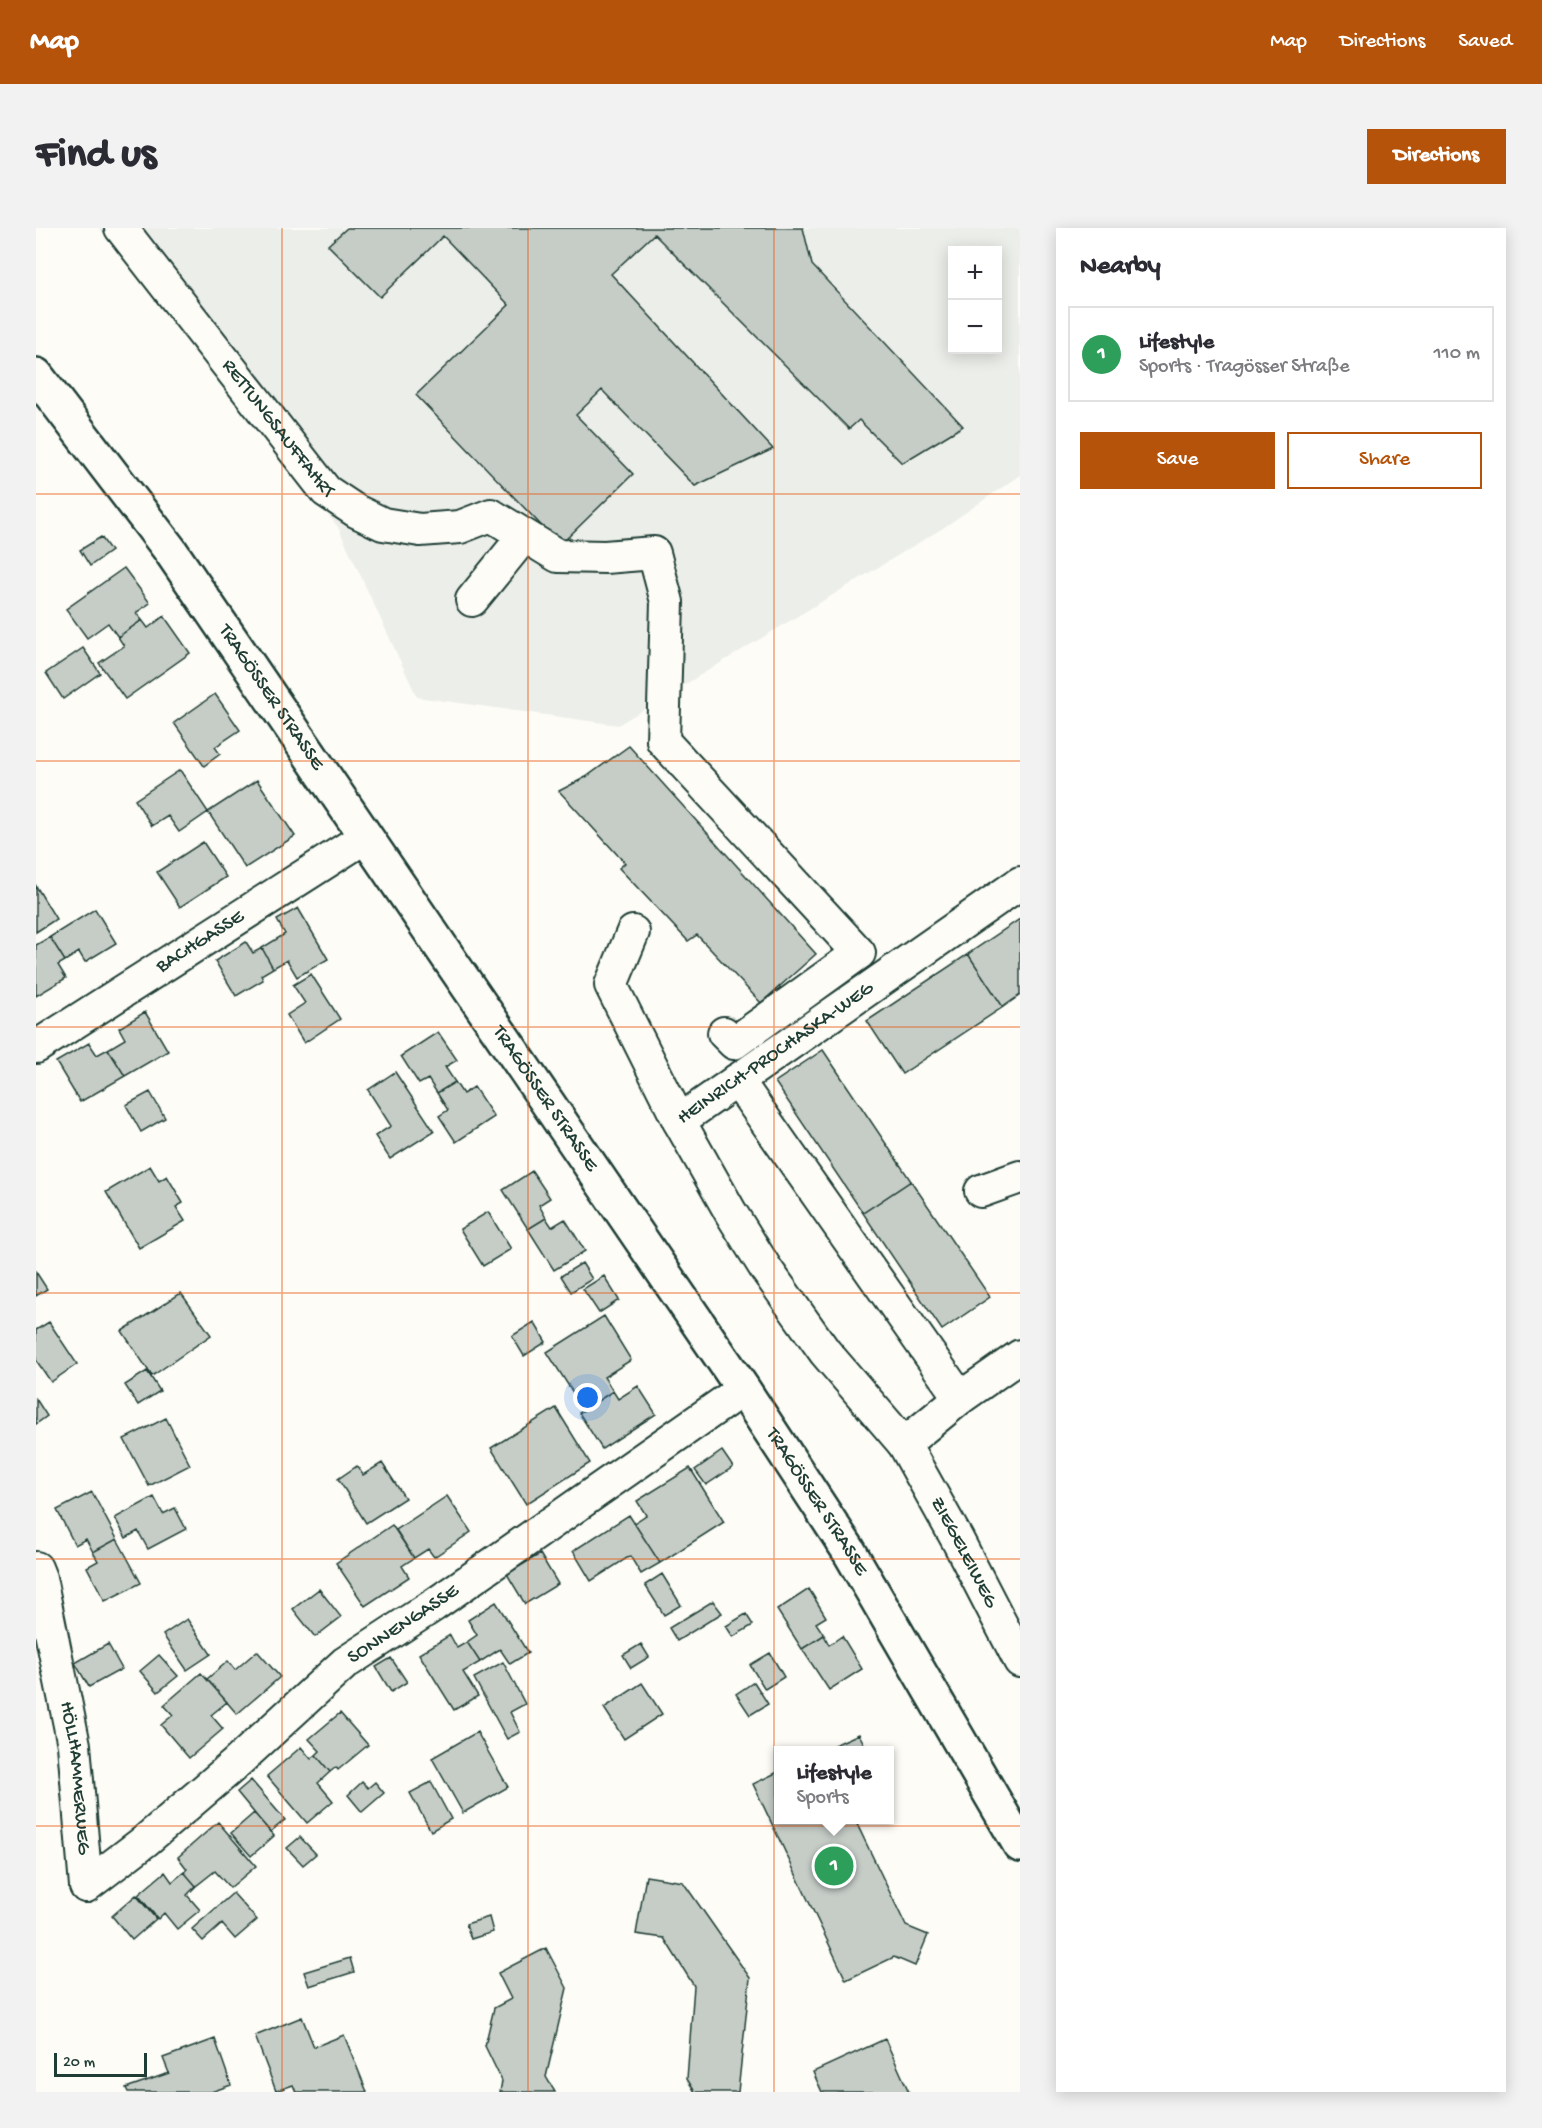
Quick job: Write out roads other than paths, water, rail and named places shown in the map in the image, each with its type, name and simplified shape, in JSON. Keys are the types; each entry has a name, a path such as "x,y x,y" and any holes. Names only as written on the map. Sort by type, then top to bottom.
{"main road":[{"name":"TRAGÖSSER STRASSE","path":"36,375 170,550 743,1389 849,1551 1020,1845"}],"street":[{"name":"RETTUNGSAUFFAHRT","path":"121,228 326,491 356,511 383,524 420,530 460,527 491,515 524,536"},
{"path":"472,600 524,536 558,556 605,558 654,553 667,602 663,741 859,953 734,1043 724,1033"},
{"name":"BACHGASSE","path":"36,1047 364,837"},
{"name":"HEINRICH-PROCHASKA-WEG","path":"904,1444 825,1352 766,1269 731,1214 679,1121 1020,883"},
{"path":"633,932 611,985 679,1121"},
{"path":"737,1080 960,1398"},
{"path":"981,1191 1020,1177"},
{"path":"904,1444 960,1398 1020,1356"},
{"name":"SONNENGASSE","path":"86,1886 145,1841 234,1765 345,1663 434,1605 743,1389"},
{"name":"ZIEGELEIWEG","path":"904,1444 957,1539 1020,1661"},
{"name":"HÖLLHAMMERWEG","path":"36,1568 40,1578 74,1745 86,1886"}],"place":[{"name":"Lifestyle","path":"834,1866"}]}
